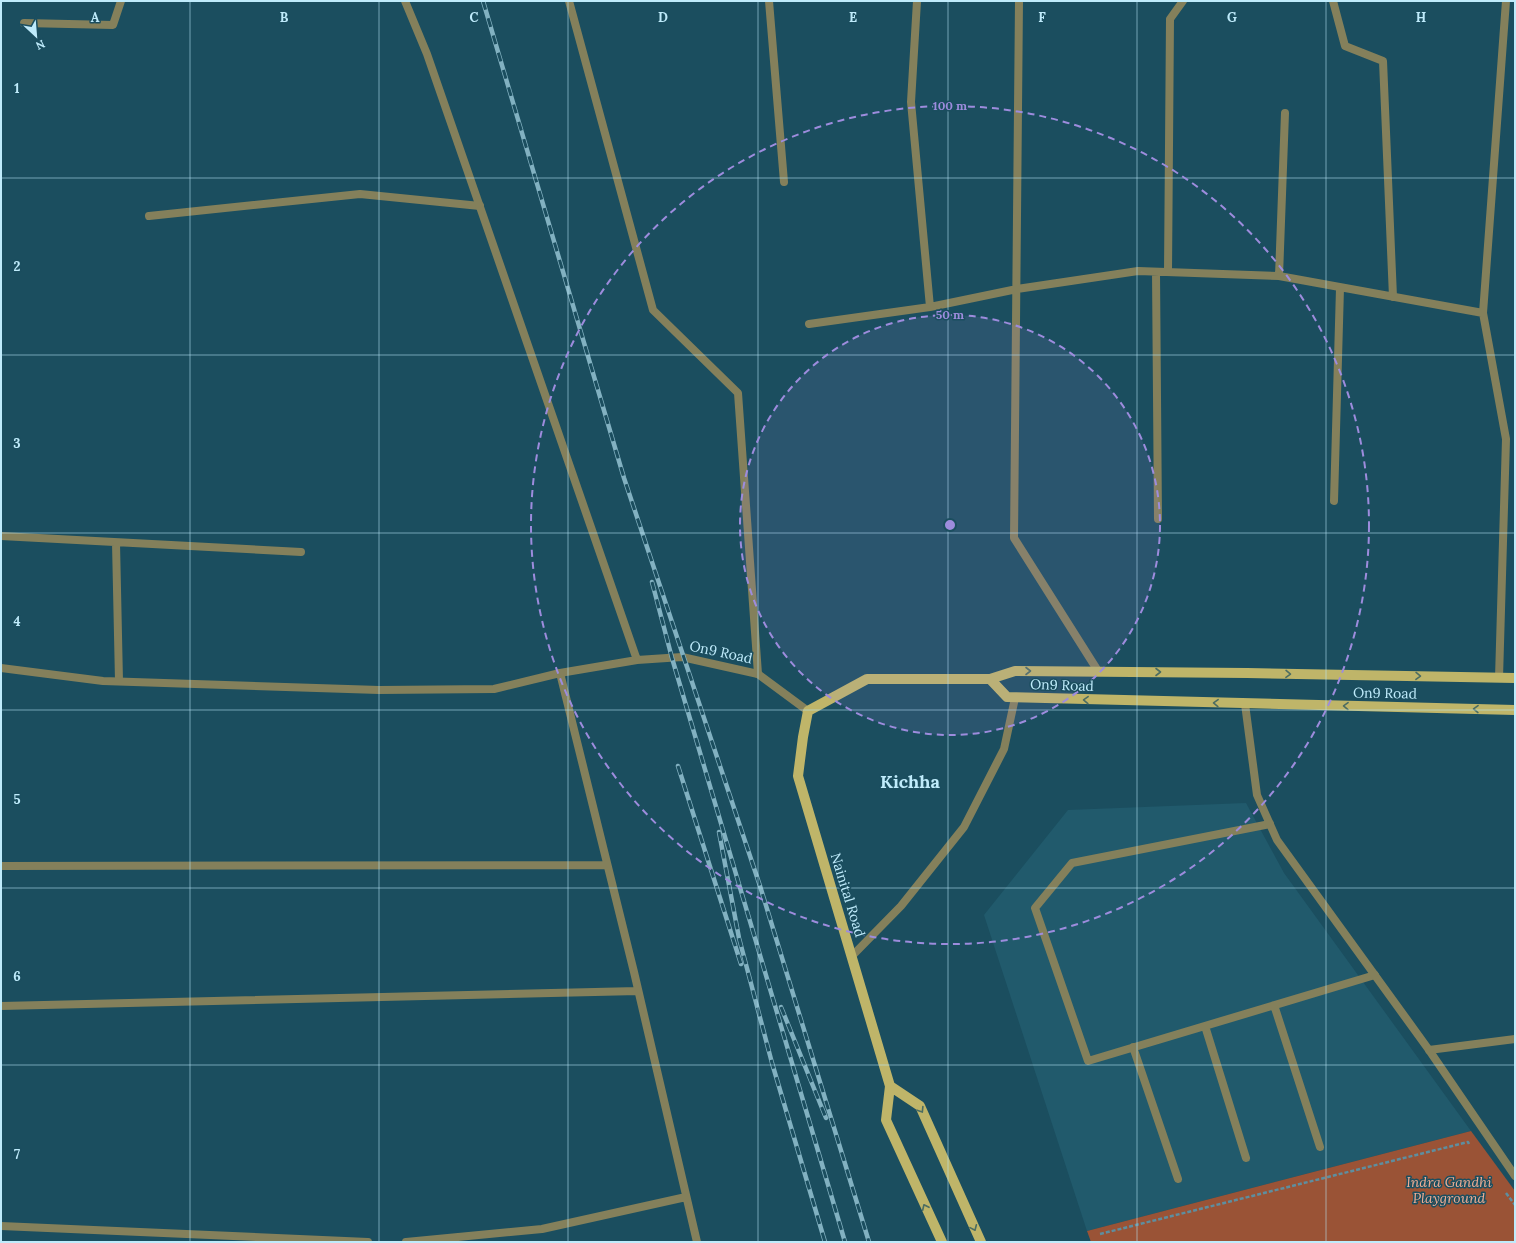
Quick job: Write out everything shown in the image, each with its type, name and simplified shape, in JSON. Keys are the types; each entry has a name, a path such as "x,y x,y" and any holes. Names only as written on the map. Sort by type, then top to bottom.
{"main road":[{"path":"808,711 867,678 990,679 1015,671 1515,678"},
{"name":"On9 Road","path":"990,679 1007,698 1515,710"},
{"name":"Nainital Road","path":"808,711 798,776 890,1086 886,1120 942,1242"},
{"path":"890,1086 920,1106 981,1242"}],"street":[{"path":"24,24 113,25 121,1"},
{"path":"405,1 427,54 637,660"},
{"path":"579,1 569,2 653,310 738,393 758,674"},
{"path":"769,1 784,182"},
{"path":"917,1 911,102 930,307"},
{"path":"1020,1 1014,538 1098,672"},
{"path":"1168,272 1170,19 1183,1"},
{"path":"1332,1 1345,46 1383,61 1392,297"},
{"path":"1499,678 1506,439 1483,313 1506,1"},
{"path":"1279,276 1285,113"},
{"path":"149,216 360,194 480,206"},
{"path":"809,324 930,307 1017,289 1138,271 1279,276 1483,313"},
{"path":"1156,272 1158,519"},
{"path":"1334,501 1340,288"},
{"path":"1,536 301,552"},
{"path":"116,543 119,681"},
{"name":"On9 Road","path":"1,668 103,681 379,690 494,689 560,673 637,660 682,657 758,674 808,711"},
{"path":"560,673 638,991 697,1242"},
{"path":"852,956 901,906 964,826 1004,749 1015,698"},
{"path":"1245,704 1257,795 1277,840 1429,1050 1515,1176"},
{"path":"1270,824 1072,863 1035,908 1088,1061 1375,975"},
{"path":"1,866 607,865"},
{"path":"1,1006 638,991"},
{"path":"1274,1005 1320,1146"},
{"path":"1205,1026 1246,1158"},
{"path":"1429,1050 1515,1039"},
{"path":"1134,1047 1178,1179"},
{"path":"406,1242 542,1229 686,1197"},
{"path":"1,1226 368,1242"}],"path":[{"path":"1100,1234 1468,1142 1472,1148"},
{"path":"1506,1193 1515,1205"}],"shaded area":[{"path":"1246,803 1284,873 1471,1131 1087,1231 984,915 1068,810"}],"green space":[{"name":"Indra Gandhi Playground","path":"1471,1131 1515,1191 1515,1242 1091,1242 1087,1231"}],"railway":[{"path":"483,1 624,478 760,886 869,1242"},
{"path":"652,582 672,658 845,1242"},
{"path":"678,766 741,964"},
{"path":"719,832 739,938 772,1063 825,1242"},
{"path":"781,1007 826,1118"}],"district":[{"name":"Kichha","path":"910,781"}]}
